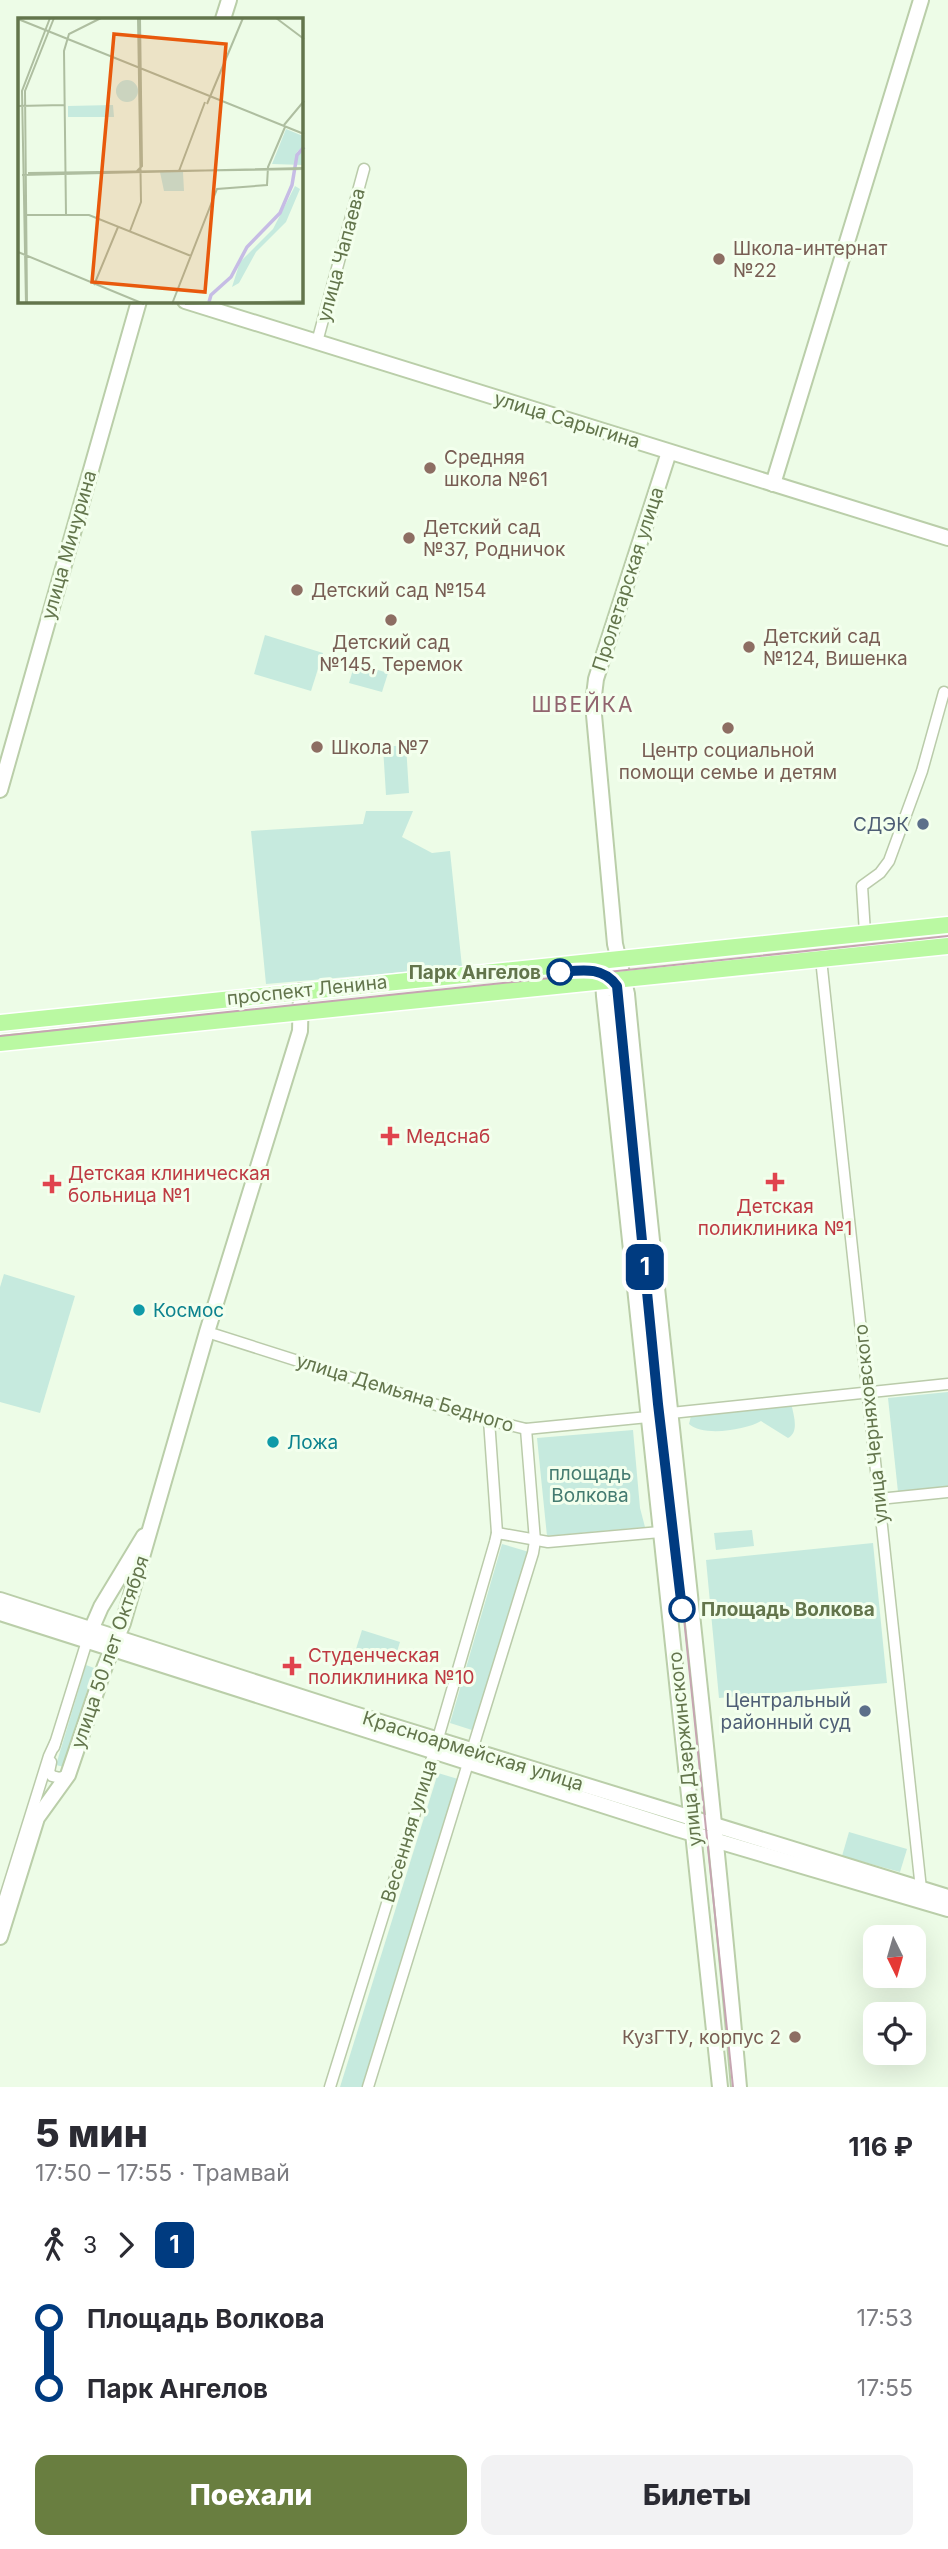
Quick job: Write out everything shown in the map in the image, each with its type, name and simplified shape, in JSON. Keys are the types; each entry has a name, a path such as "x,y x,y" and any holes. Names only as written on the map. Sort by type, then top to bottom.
{"main road":[{"name":"проспект Ленина","path":"0,1023 948,925"},
{"name":"проспект Ленина","path":"0,1043 948,946"}],"street":[{"path":"223,18 229,0"},
{"path":"773,484 921,0"},
{"name":"улица Чапаева","path":"317,342 365,169"},
{"name":"улица Мичурина","path":"0,790 138,303"},
{"name":"улица Сарыгина","path":"192,303 948,538"},
{"name":"Пролетарская улица","path":"617,958 594,694 620,599 669,452"},
{"path":"865,933 862,886 880,873 889,861 922,771 944,692"},
{"path":"603,981 617,958"},
{"name":"улица Дзержинского","path":"617,958 625,979 692,1605 739,2087"},
{"name":"улица Черняховского","path":"821,959 921,1889"},
{"name":"улица Дзержинского","path":"603,981 720,2087"},
{"name":"улица 50 лет Октября","path":"0,1913 49,1756 102,1637 146,1550 149,1529 207,1332 300,1031 301,991"},
{"name":"улица Демьяна Бедного","path":"207,1332 489,1420 526,1429 648,1417"},
{"path":"671,1413 948,1384"},
{"name":"Весенняя улица","path":"330,2087 436,1746 497,1533 489,1420"},
{"name":"Весенняя улица","path":"368,2087 536,1541 526,1429"},
{"path":"879,1499 948,1492"},
{"name":"улица 50 лет Октября","path":"0,1937 37,1818 68,1775 102,1637 101,1607 149,1529"},
{"path":"497,1533 548,1542 660,1532"},
{"name":"Красноармейская улица","path":"0,1600 102,1637 436,1746 692,1826 948,1897"},
{"name":"Красноармейская улица","path":"0,1614 102,1637"},
{"name":"улица 50 лет Октября","path":"55,1743 50,1774 60,1778 68,1775"},
{"name":"Красноармейская улица","path":"714,1832 948,1909"}],"green space":[{"path":"265,635 323,653 311,691 254,674"},
{"path":"355,663 388,673 382,692 349,683"},
{"path":"406,745 409,793 386,795 383,747"},
{"name":"Парк Ангелов","path":"366,811 413,811 402,837 432,853 450,851 462,967 266,984 251,831 363,824"},
{"path":"4,1274 75,1296 40,1413 0,1402 0,1287"},
{"path":"948,1392 948,1487 898,1492 888,1398"},
{"path":"790,1405 795,1428 788,1438 761,1421 725,1431 704,1430 689,1424 691,1416"},
{"name":"площадь Волкова","path":"633,1430 640,1508 645,1527 547,1536 537,1438"},
{"path":"752,1530 754,1546 716,1550 714,1533"},
{"path":"873,1543 887,1683 719,1698 706,1560"},
{"path":"502,1544 529,1552 472,1730 450,1723"},
{"path":"362,1630 400,1642 394,1661 356,1649"},
{"path":"86,1665 94,1668 64,1767 56,1765"},
{"path":"438,1773 458,1779 364,2087 340,2087"},
{"path":"849,1832 907,1849 900,1872 842,1856"}],"tram line":[{"path":"0,1036 948,936"},
{"path":"588,970 602,973 611,979 619,1003 658,1404 683,1609 733,2087"},
{"name":"1","path":"560,972 599,972 608,975 617,986 658,1404 682,1609"}],"place":[{"name":"Школа-интернат №22","path":"719,259"},
{"name":"Средняя школа №61","path":"430,468"},
{"name":"Детский сад №37, Родничок","path":"409,538"},
{"name":"Детский сад №154","path":"297,590"},
{"name":"Детский сад №145, Теремок","path":"391,620"},
{"name":"Детский сад №124, Вишенка","path":"749,647"},
{"name":"Центр социальной помощи семье и детям","path":"728,728"},
{"name":"Школа №7","path":"317,747"},
{"name":"СДЭК","path":"923,824"},
{"name":"Парк Ангелов","path":"560,972"},
{"name":"Медснаб","path":"390,1136"},
{"name":"Детская поликлиника №1","path":"775,1182"},
{"name":"Детская клиническая больница №1","path":"52,1184"},
{"name":"Космос","path":"139,1310"},
{"name":"Ложа","path":"273,1442"},
{"name":"Площадь Волкова","path":"682,1609"},
{"name":"Студенческая поликлиника №10","path":"292,1666"},
{"name":"Центральный районный суд","path":"865,1711"},
{"name":"КузГТУ, корпус 2","path":"795,2037"}],"district":[{"name":"ШВЕЙКА","path":"583,704"}]}
